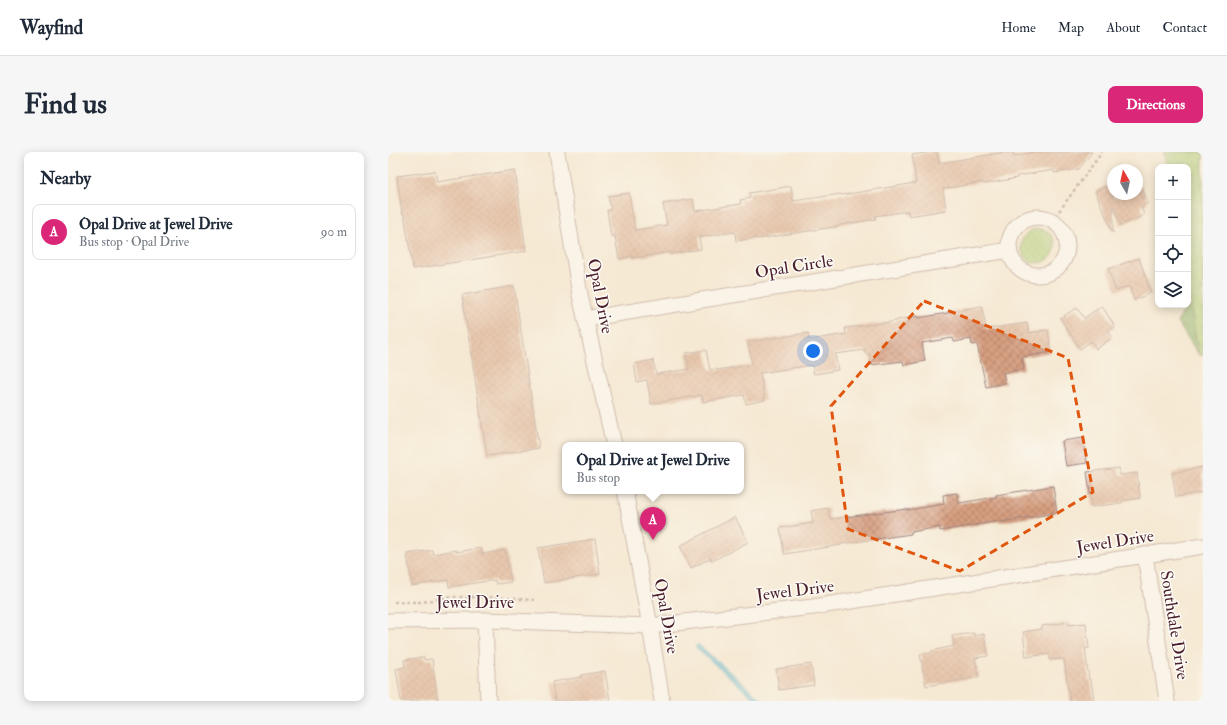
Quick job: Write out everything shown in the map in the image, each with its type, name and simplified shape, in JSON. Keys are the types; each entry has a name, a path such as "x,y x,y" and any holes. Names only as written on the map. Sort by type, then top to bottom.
{"street":[{"name":"Opal Drive","path":"557,152 585,319 613,442"},
{"path":"1043,218 1052,221 1060,227 1065,235 1067,245 1066,255 1062,264 1045,274 1035,275 1025,272 1017,267 1009,250 1013,232 1026,220 1043,218"},
{"name":"Opal Circle","path":"585,319 1009,250"},
{"name":"Opal Drive","path":"626,494 662,701"},
{"name":"Jewel Drive","path":"388,621 485,620 650,626 813,607 1203,546"},
{"name":"Southdale Drive","path":"1144,555 1167,701"},
{"path":"485,620 488,701"}],"path":[{"path":"1052,221 1102,152"},
{"path":"388,602 423,602 448,596 534,600"}],"highlighted area":[{"path":"924,301 1068,358 1093,492 960,571 848,529 831,406"}],"green space":[{"path":"1165,152 1203,152 1203,355 1199,355 1191,307 1191,164 1167,164"},
{"path":"1035,229 1041,229 1050,234 1054,240 1054,252 1050,258 1041,263 1035,263 1026,258 1021,249 1021,243 1026,234"},
{"path":"1191,306 1203,355 1199,355 1177,322 1184,310 1191,308"}],"building":[{"path":"937,152 939,163 1006,152 1013,152 1014,156 1035,152 1092,152 1079,169 1054,173 1054,170 1017,176 1017,178 984,184 983,182 943,189 946,210 909,216 908,211 875,216 876,219 757,239 736,241 735,232 699,237 701,249 633,258 632,256 619,259 615,236 611,236 607,210 611,210 608,196 629,193 635,230 667,225 663,204 693,199 695,211 741,204 740,200 750,198 749,193 791,186 793,201 916,183 912,155"},
{"path":"515,170 526,251 413,269 404,214 402,214 397,176 435,171 437,182"},
{"path":"1107,186 1107,200 1143,200 1143,190 1148,203 1141,206 1144,215 1121,225 1113,206 1113,233 1095,191"},
{"path":"1139,258 1151,293 1134,300 1129,286 1116,291 1108,269"},
{"path":"514,286 539,448 487,456 462,295"},
{"path":"982,306 986,329 1027,323 1029,333 1048,330 1051,352 1022,357 1024,369 1003,373 1005,383 986,387 977,344 972,345 971,339 954,342 953,338 922,343 925,361 904,365 903,361 871,365 870,354 866,354 865,350 835,354 838,370 814,374 812,365 760,373 765,400 746,404 744,395 703,402 702,395 651,404 647,380 637,382 634,364 653,360 656,374 689,369 686,353 706,350 710,370 752,365 748,342 808,333 809,340 846,334 845,328 897,321 918,316 918,318"},
{"path":"1102,306 1115,327 1108,331 1112,338 1096,349 1091,341 1080,349 1060,318 1077,308 1084,318"},
{"path":"1083,438 1087,463 1066,466 1062,441"},
{"path":"1203,467 1203,492 1176,497 1172,473"},
{"path":"1119,468 1120,475 1137,473 1140,498 1122,501 1122,503 1092,507 1087,472"},
{"path":"1053,486 1057,513 940,531 940,527 911,532 911,534 784,554 780,528 813,523 811,511 828,508 830,519 908,510 944,504 943,495 957,493 959,503 996,497 996,495"},
{"path":"735,517 748,542 712,561 711,558 691,568 680,546"},
{"path":"595,539 600,574 544,583 538,548"},
{"path":"481,548 482,554 505,550 511,582 496,584 495,580 449,587 448,580 412,586 407,554 432,550 433,554"},
{"path":"1069,622 1069,625 1086,623 1089,648 1085,649 1089,680 1091,680 1094,701 1070,701 1064,659 1050,660 1049,654 1026,657 1023,632 1042,629 1042,626"},
{"path":"974,633 974,636 984,634 988,656 975,658 979,677 926,686 920,654 931,653 931,651 954,646 952,636"},
{"path":"424,657 424,660 432,659 438,701 401,701 396,669 405,667 404,660"},
{"path":"811,664 814,685 779,690 776,669"},
{"path":"605,671 610,701 555,701 552,682"}],"waterway":[{"path":"698,647 760,701"}],"place":[{"name":"Opal Drive at Jewel Drive","path":"653,540"}]}
